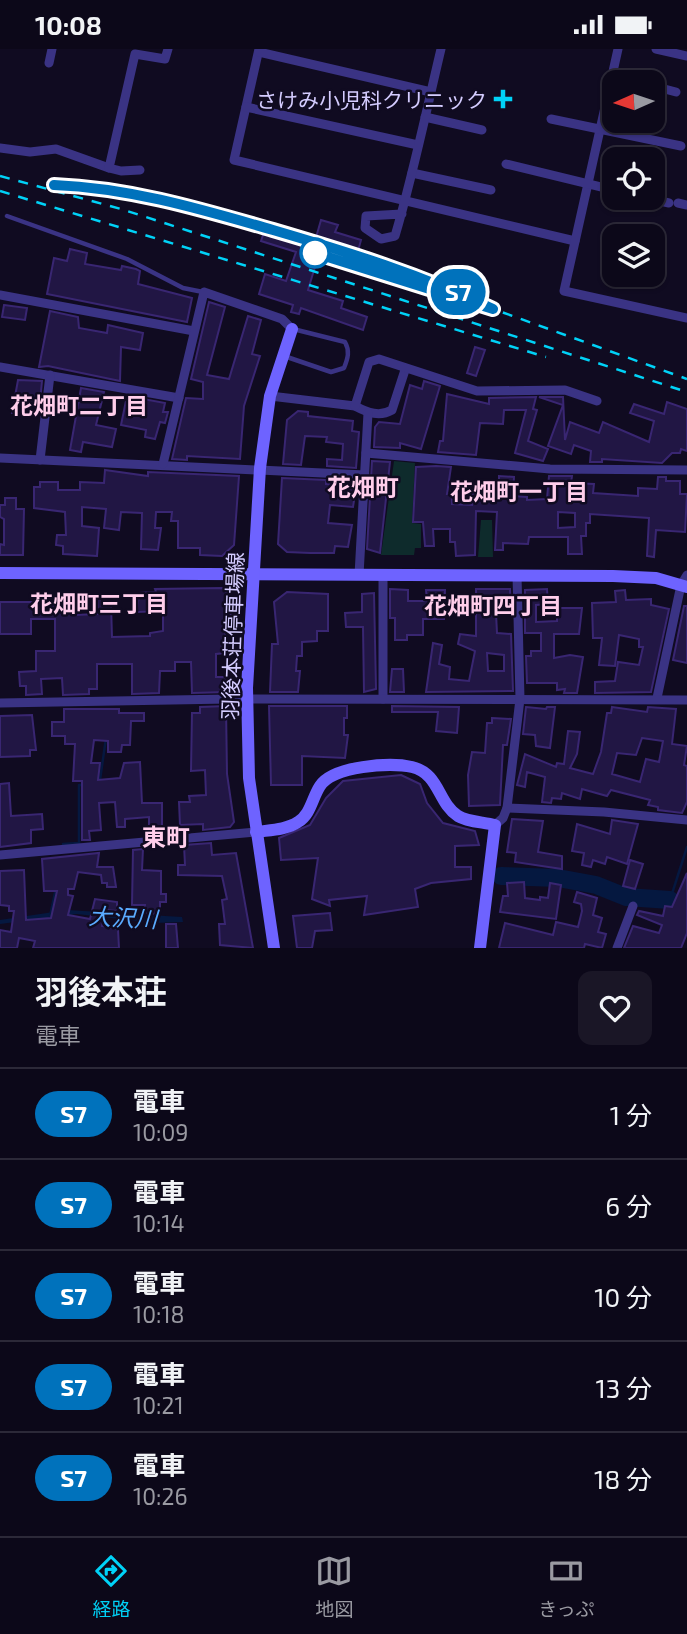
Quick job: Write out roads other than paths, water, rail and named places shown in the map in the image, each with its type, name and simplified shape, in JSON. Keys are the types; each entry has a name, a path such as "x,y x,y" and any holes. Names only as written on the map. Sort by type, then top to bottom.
{"street":[{"path":"49,63 52,49"},
{"path":"109,168 135,54 166,59 168,49"},
{"path":"402,214 440,49"},
{"path":"613,70 618,49"},
{"path":"656,49 687,56"},
{"path":"430,92 258,50 234,160 575,241"},
{"path":"665,89 676,92"},
{"path":"246,107 418,145"},
{"path":"425,117 482,130"},
{"path":"602,118 564,291 687,318"},
{"path":"551,119 681,146"},
{"path":"0,148 30,152 56,149 109,168 121,171 140,170"},
{"path":"506,164 602,187"},
{"path":"412,173 491,190"},
{"path":"163,464 204,292 282,319 292,329"},
{"path":"0,295 194,331"},
{"name":"羽後本荘停車場線","path":"274,948 249,778 247,699 260,468 270,396 292,329"},
{"path":"355,406 369,362 379,359 405,370 477,391 565,390 597,401"},
{"path":"0,367 179,398"},
{"path":"270,396 355,406 368,413 392,410 405,370"},
{"path":"40,460 50,375"},
{"path":"359,575 368,413"},
{"path":"366,453 550,469 687,470"},
{"path":"0,459 260,468 365,475"},
{"path":"0,573 517,575 656,578 685,582 657,698"},
{"path":"383,574 383,699"},
{"path":"480,948 495,825 503,818 507,808 520,699 517,575"},
{"path":"0,703 247,699 657,698 687,701"},
{"path":"0,855 256,832 297,823 308,813 326,778 337,772 382,767 408,767 424,771 434,781 450,809 460,818 495,825"},
{"path":"507,808 604,812 686,820"},
{"path":"617,948 633,906"}],"lane":[{"path":"7,216 127,259 183,288 204,292"},
{"path":"284,356 331,372 344,368 347,361 349,353 345,342 292,329"}],"water":[{"path":"67,910 182,917 183,922 154,923 77,914 0,924 0,920"}],"waterway":[{"path":"100,780 106,738"},
{"path":"63,844 79,843 79,785 83,785"},
{"path":"677,901 670,900 687,847"},
{"name":"大沢川","path":"501,876 558,878 596,885 626,897 670,900"},
{"path":"50,916 56,888"}],"railway":[{"path":"0,176 121,209 687,392"},
{"path":"54,185 136,194 241,220 382,264 493,308"},
{"path":"0,191 546,357"},
{"path":"485,306 687,379"}],"train":[{"name":"S7","path":"54,185 113,189 198,208 429,279 493,309 315,253"}],"place":[{"name":"さけみ小児科クリニック","path":"503,99"}],"district":[{"name":"花畑町二丁目","path":"79,405"},
{"name":"花畑町","path":"363,486"},
{"name":"花畑町一丁目","path":"519,491"},
{"name":"花畑町三丁目","path":"99,603"},
{"name":"花畑町四丁目","path":"493,605"},
{"name":"東町","path":"166,836"}]}
